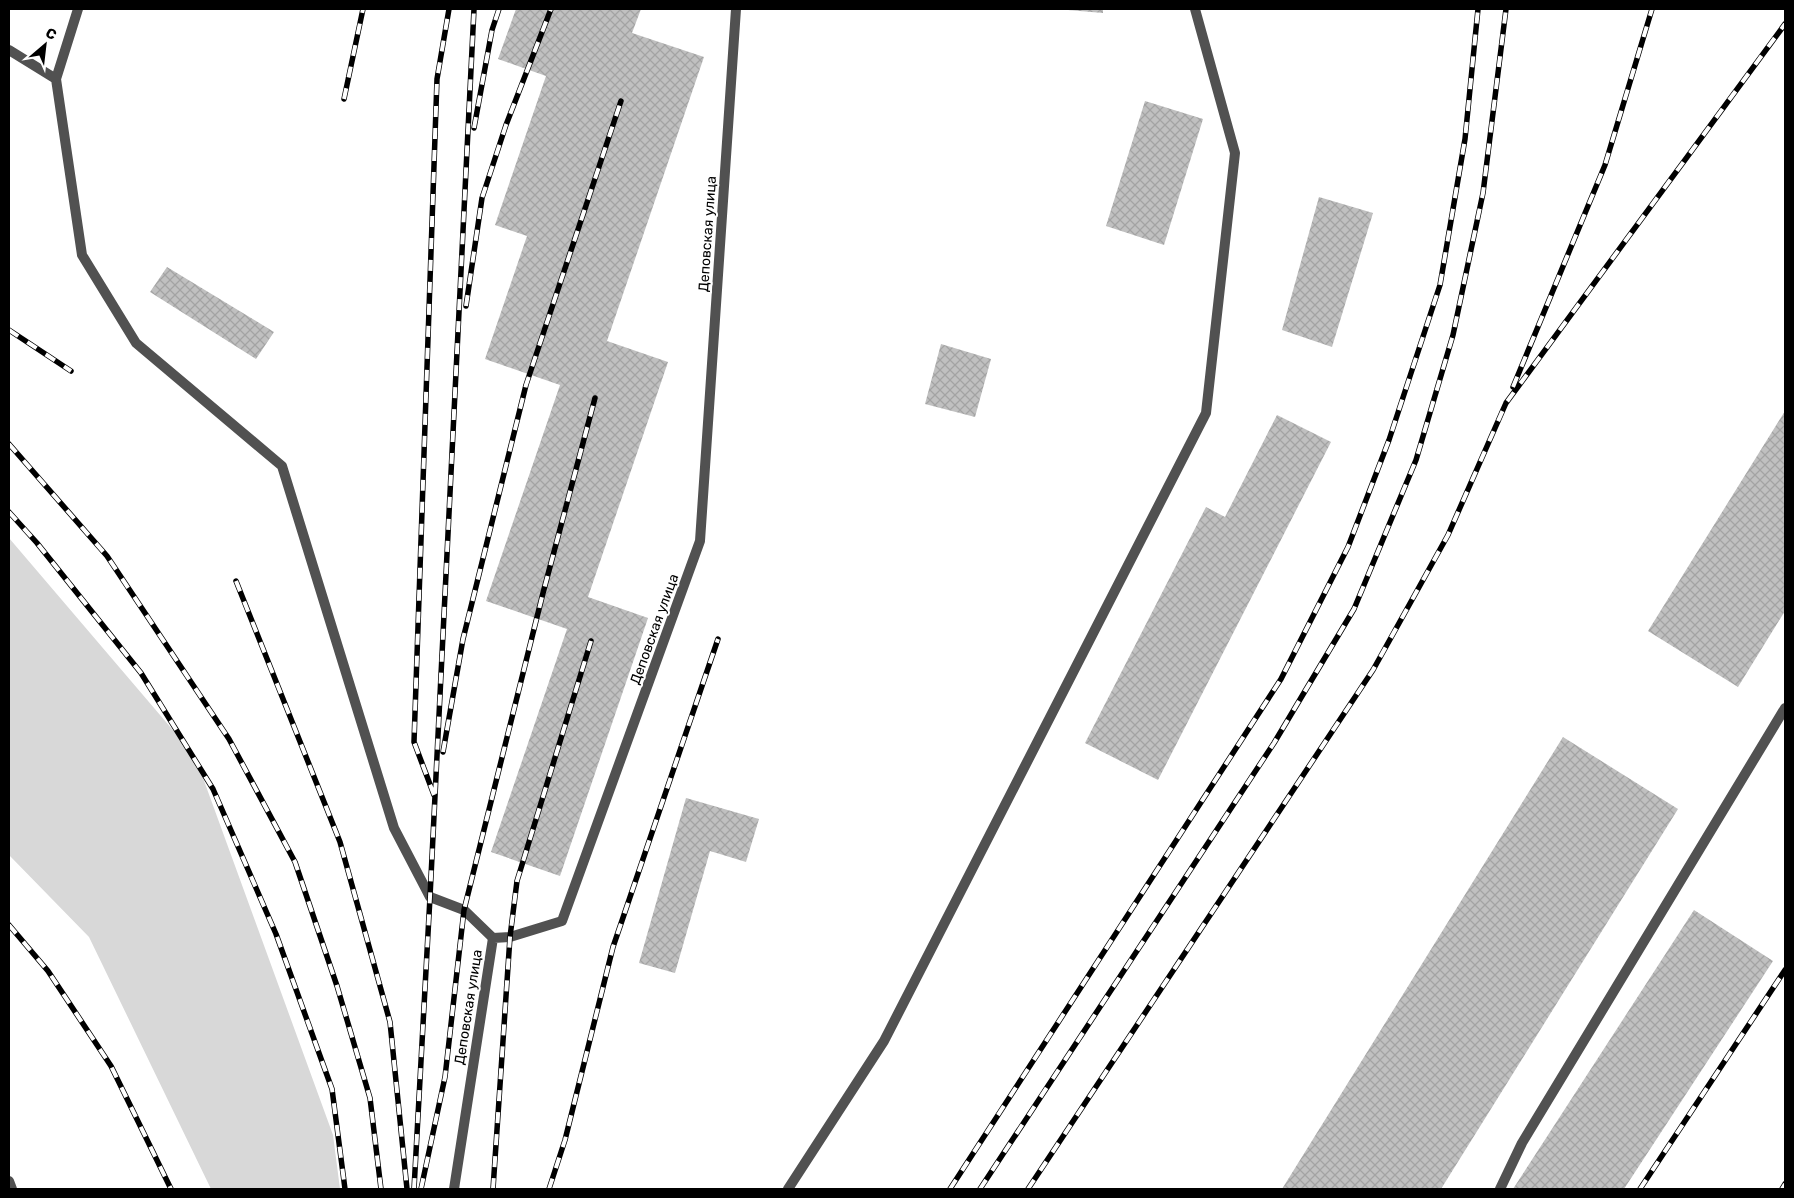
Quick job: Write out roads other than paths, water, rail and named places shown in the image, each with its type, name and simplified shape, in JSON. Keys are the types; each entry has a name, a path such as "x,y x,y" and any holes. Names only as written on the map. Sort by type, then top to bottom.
{"street":[{"path":"78,9 56,79 82,255 136,343 282,466 394,828 430,897 464,910 493,938"},
{"name":"Деповская улица","path":"454,1189 493,938 510,937 562,921 700,542 736,9"},
{"path":"788,1189 884,1041 1206,413 1235,153 1195,9"},
{"path":"9,50 56,79"},
{"path":"1500,1189 1522,1143 1683,880 1785,708"},
{"path":"9,1181 12,1189"}],"railway":[{"path":"344,99 363,9"},
{"path":"434,795 414,742 437,79 449,9"},
{"path":"414,1189 474,9"},
{"path":"474,128 492,30 499,9"},
{"path":"466,306 482,198 506,125 551,9"},
{"path":"950,1189 1281,679 1348,547 1389,440 1440,285 1465,139 1478,9"},
{"path":"980,1189 1274,743 1354,609 1416,460 1453,335 1483,193 1506,9"},
{"path":"1513,387 1605,165 1652,9"},
{"path":"1028,1189 1373,670 1448,535 1506,403 1785,24"},
{"path":"443,752 463,639 526,385 621,101"},
{"path":"9,330 71,371"},
{"path":"421,1189 445,1077 464,910 543,593 595,398"},
{"path":"9,444 107,556 229,739 295,862 337,986 370,1098 381,1189"},
{"path":"9,512 37,543 141,673 213,789 276,934 332,1089 345,1189"},
{"path":"236,581 340,842 390,1022 407,1189"},
{"path":"549,1189 565,1140 613,947 718,639"},
{"path":"493,1189 510,937 517,881 591,641"},
{"path":"9,925 48,971 111,1066 171,1189"},
{"path":"1640,1189 1785,970"},
{"path":"1782,1189 1785,1184"}]}
